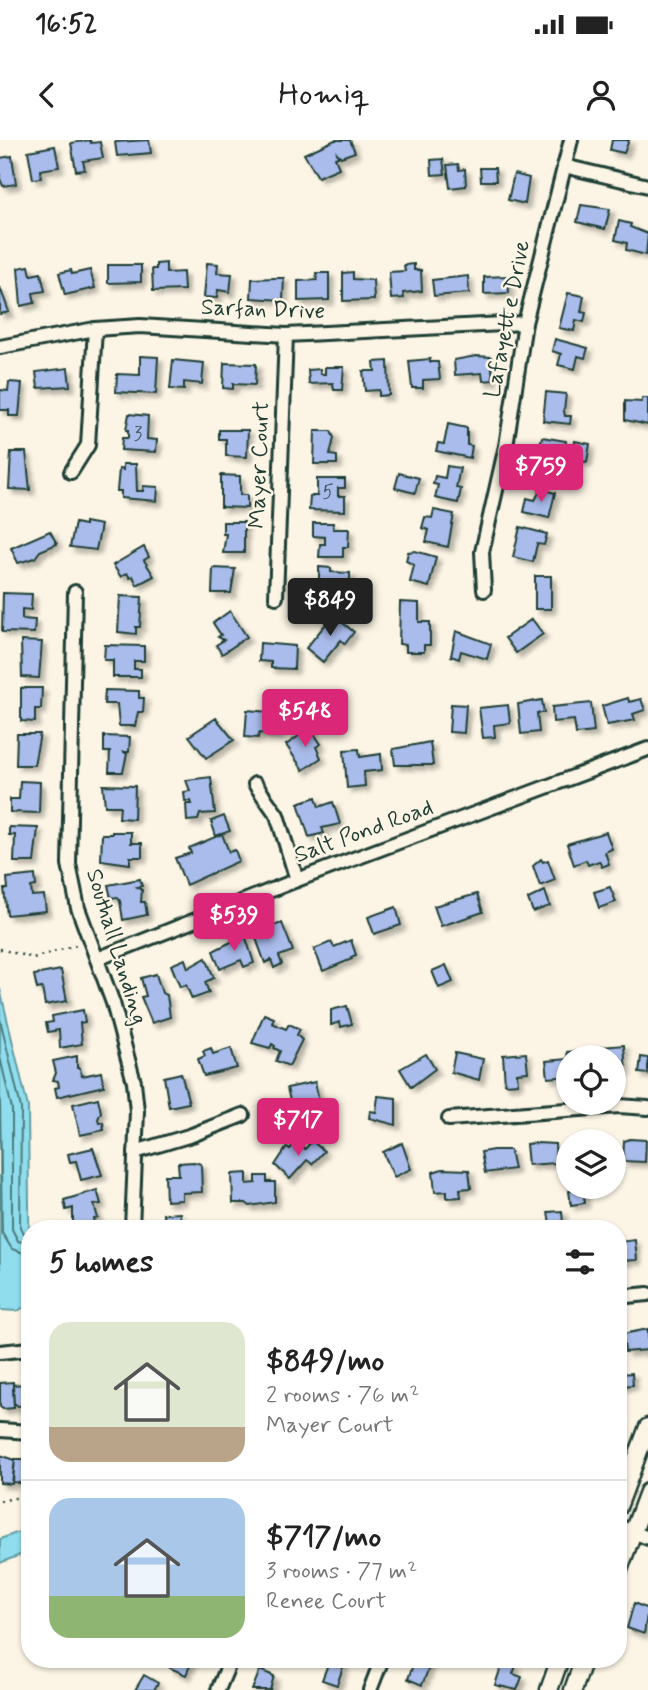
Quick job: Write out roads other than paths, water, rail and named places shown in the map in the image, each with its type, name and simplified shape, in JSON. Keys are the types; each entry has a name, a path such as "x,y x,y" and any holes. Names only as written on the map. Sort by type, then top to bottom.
{"street":[{"name":"Lafayette Drive","path":"484,590 482,552 506,446 525,323 571,140"},
{"path":"564,166 648,186"},
{"name":"Sarfan Drive","path":"0,347 95,329 140,326 286,335 525,323"},
{"path":"71,472 88,445 95,329"},
{"name":"Mayer Court","path":"276,597 286,335"},
{"name":"Southall Landing","path":"75,592 69,864 78,908 113,1003 134,1082 137,1111 132,1220"},
{"name":"Salt Pond Road","path":"97,959 297,880 648,749"},
{"path":"255,784 277,815 297,880"},
{"path":"449,1119 619,1106 648,1108"},
{"path":"135,1152 192,1135 243,1115"},
{"path":"627,1296 648,1294"},
{"path":"0,1352 21,1350"},
{"path":"627,1483 648,1427"},
{"path":"0,1430 21,1431"},
{"path":"633,1532 648,1492"},
{"path":"218,1690 227,1668"},
{"path":"370,1690 379,1668"},
{"path":"549,1690 557,1668"},
{"path":"573,1690 581,1668"}],"water":[{"path":"0,989 28,1107 29,1220 21,1220 21,1309 0,1310"},
{"path":"21,1531 21,1555 0,1563 0,1539"}]}
